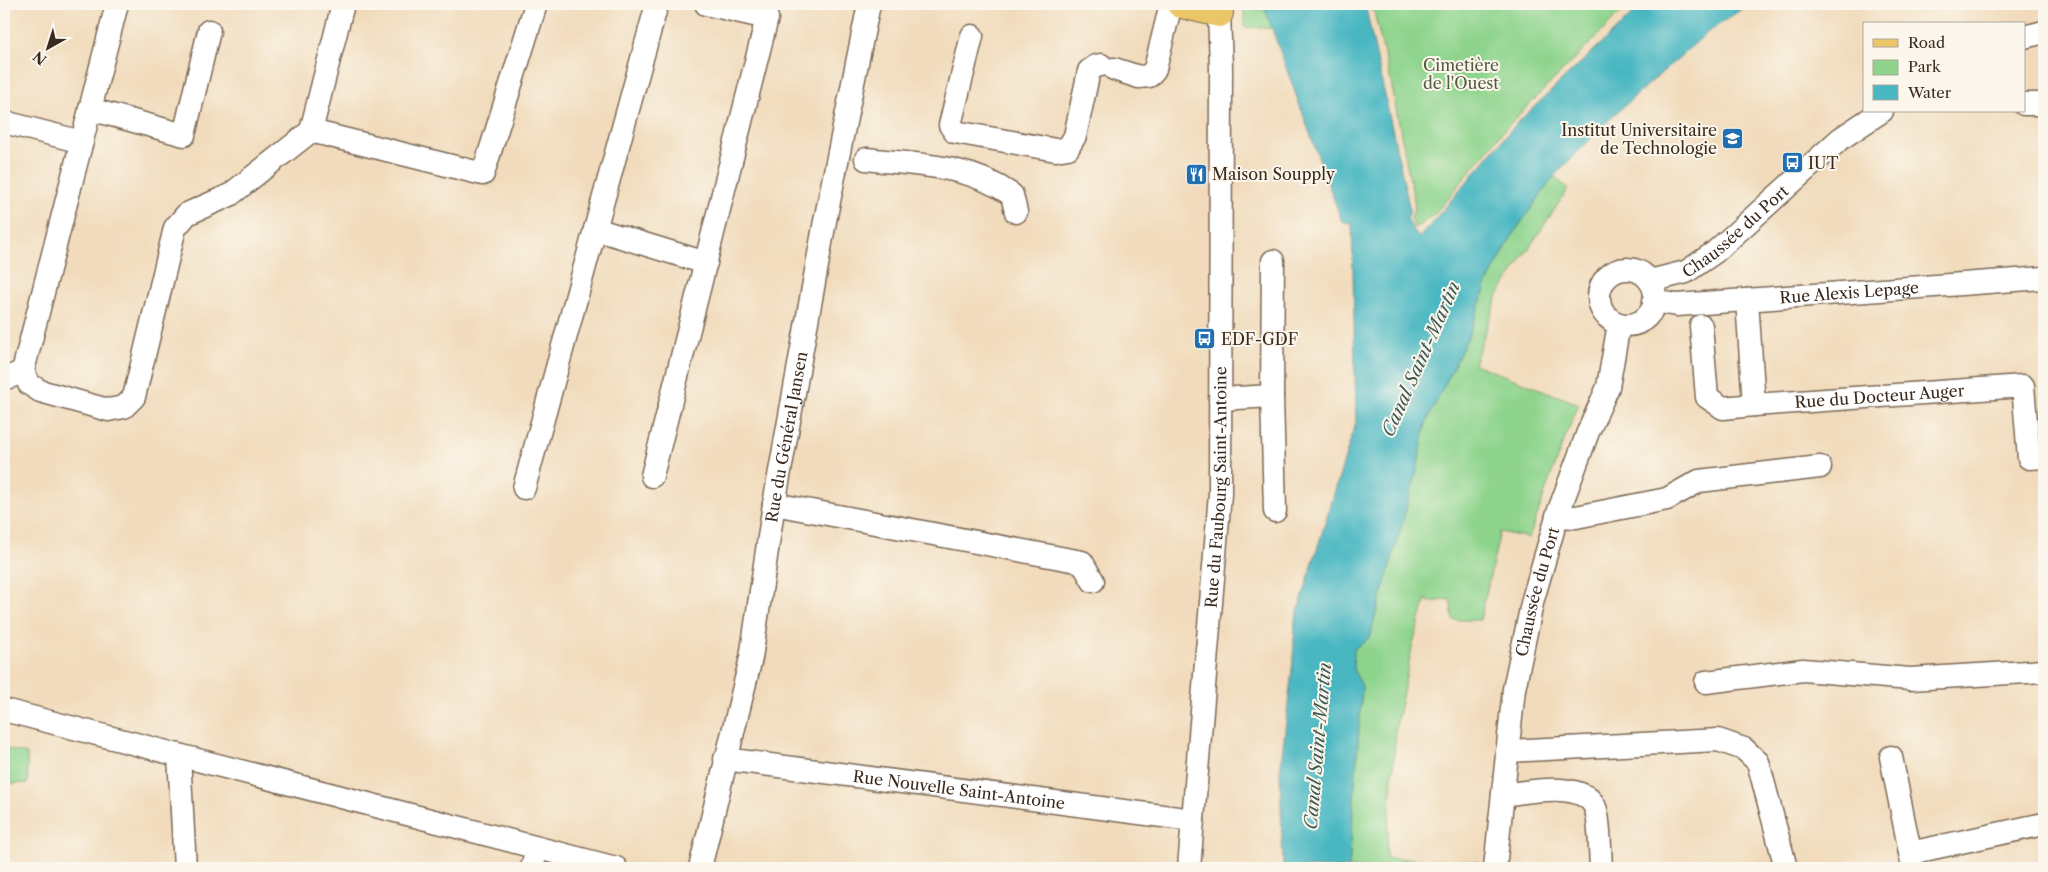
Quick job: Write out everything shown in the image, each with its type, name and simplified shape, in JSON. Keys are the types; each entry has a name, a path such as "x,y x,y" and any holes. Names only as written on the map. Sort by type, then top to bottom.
{"main road":[{"path":"1181,4 1219,8"}],"street":[{"path":"117,4 82,142 13,374 40,391 108,410 124,407 134,397 139,385 175,228 187,214 230,195 311,131 343,4"},
{"path":"311,131 483,174 536,4"},
{"path":"524,488 657,4"},
{"path":"652,476 767,18 706,4"},
{"name":"Rue du Général Jansen","path":"700,868 751,658 774,504 825,221 869,4"},
{"path":"972,36 950,125 955,132 1056,150 1068,148 1075,136 1090,71 1096,66 1107,67 1139,77 1149,76 1155,69 1171,4"},
{"name":"Rue du Faubourg Saint-Antoine","path":"1189,868 1220,494 1221,67 1219,8"},
{"path":"90,109 184,135 209,32"},
{"path":"2026,36 2044,32"},
{"path":"2026,104 2044,104"},
{"name":"Chaussée du Port","path":"1652,291 1686,272 1715,252 1840,139 1880,112"},
{"path":"4,122 82,142"},
{"path":"866,158 955,169 971,174 995,183 1012,195 1016,212"},
{"path":"595,229 706,263"},
{"path":"1272,261 1272,396 1276,510"},
{"path":"1625,268 1644,274 1652,291 1652,309 1642,321 1634,324 1619,324 1610,320 1603,312 1599,303 1598,293 1601,284 1607,276 1625,268"},
{"name":"Rue Alexis Lepage","path":"1652,291 1676,305 2044,278"},
{"path":"1701,326 1707,397 1723,408 1754,405 1747,300"},
{"name":"Chaussée du Port","path":"1495,868 1514,689 1533,600 1557,516 1588,432 1608,387 1619,324"},
{"name":"Rue du Docteur Auger","path":"1754,405 2024,386 2029,458 2044,457"},
{"path":"1220,399 1272,396"},
{"path":"1557,516 1576,517 1667,499 1699,481 1820,467"},
{"path":"774,504 1082,562 1093,581"},
{"path":"1706,682 1803,670 1910,679 2044,671"},
{"path":"4,710 179,756 535,858 616,868"},
{"path":"1508,751 1718,740 1744,748 1758,762 1786,868"},
{"path":"179,756 185,868"},
{"path":"1891,757 1912,861 2044,824"},
{"name":"Rue Nouvelle Saint-Antoine","path":"725,759 1193,820"},
{"path":"1503,795 1534,791 1574,790 1590,800 1596,809 1601,868"}],"green space":[{"path":"1244,4 1294,4 1283,29 1244,27"},
{"name":"Cimetière de l'Ouest","path":"1372,4 1629,4 1504,130 1435,214 1415,228 1411,218 1415,206 1391,82"},
{"path":"1554,176 1568,189 1498,295 1474,364 1579,404 1560,450 1529,538 1500,532 1480,620 1453,620 1450,599 1430,602 1426,599 1412,647 1396,727 1386,858 1479,862 1478,868 1349,868 1362,686 1353,669 1354,649 1369,637 1416,475 1426,423 1468,337 1488,281 1513,234"},
{"path":"4,748 27,754 28,783 4,784"}],"water":[{"name":"Canal Saint-Martin","path":"1263,4 1365,4 1410,211 1407,219 1419,238 1515,125 1643,4 1749,4 1708,32 1615,114 1555,175 1513,234 1488,281 1468,337 1426,423 1416,475 1369,638 1354,649 1353,669 1362,686 1349,868 1283,868 1280,773 1293,661 1295,621 1356,422 1352,223 1342,222"}],"place":[{"name":"Institut Universitaire de Technologie","path":"1733,139"},
{"name":"IUT","path":"1792,163"},
{"name":"Maison Soupply","path":"1196,174"},
{"name":"EDF-GDF","path":"1205,339"}]}
